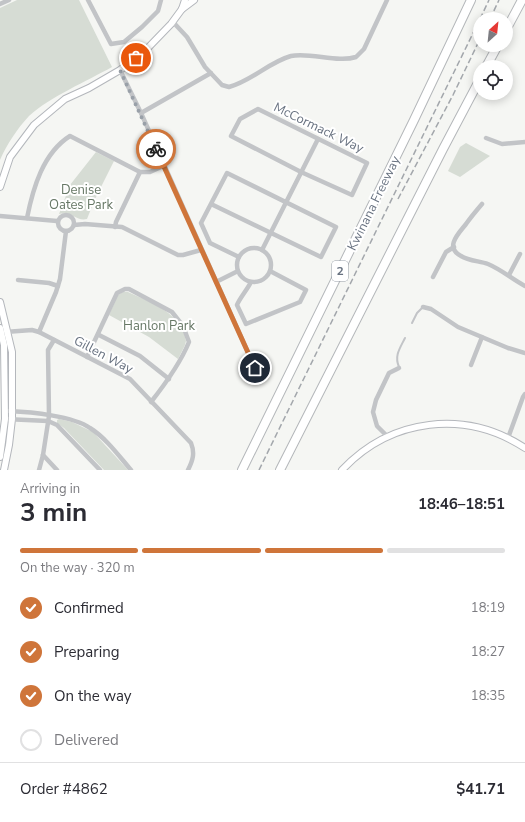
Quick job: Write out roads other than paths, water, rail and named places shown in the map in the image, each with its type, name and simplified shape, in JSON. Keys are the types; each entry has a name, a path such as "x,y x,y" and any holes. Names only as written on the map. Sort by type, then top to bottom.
{"highway":[{"name":"Kwinana Freeway","path":"242,470 414,120 471,0"},
{"path":"513,17 522,0"},
{"path":"280,470 473,92"}],"street":[{"path":"0,4 9,0"},
{"path":"88,0 111,44 124,42 138,31 158,12 161,0"},
{"path":"0,187 10,157 34,125 65,100 120,70 150,47 173,22 182,9 185,0"},
{"path":"182,9 194,0"},
{"path":"173,22 187,36 202,64 222,85 229,87 244,81 289,57 300,55 347,58 356,57 364,49 387,0"},
{"path":"120,70 255,368"},
{"path":"140,113 205,78 211,73"},
{"name":"McCormack Way","path":"258,109 318,140 367,163 352,195 301,172 231,136 240,119 258,109"},
{"path":"27,218 37,180 46,162 62,141 70,136 140,172 150,172 163,166"},
{"path":"486,138 504,145 525,142"},
{"path":"262,250 318,140"},
{"path":"115,227 140,172"},
{"path":"211,204 321,257 336,227 227,174 211,204 201,223 210,243 239,257"},
{"path":"482,204 458,233 454,242 454,247 460,256 486,263 508,274 525,286"},
{"path":"66,231 58,227 57,221 60,216 66,215 71,217 74,225"},
{"path":"0,216 57,221"},
{"path":"66,231 70,230 74,225 85,224 122,227 178,255 201,250"},
{"path":"38,332 58,286 66,231"},
{"path":"433,277 446,252 454,247"},
{"path":"257,248 262,250 269,257 270,272 262,280 256,282 245,280 238,271 237,262 239,257 246,250 257,248"},
{"path":"508,274 520,254"},
{"path":"216,282 238,271"},
{"path":"251,282 246,292 238,301 237,305 246,324 300,302 306,290 270,272"},
{"path":"18,280 49,283 58,286"},
{"path":"87,357 99,335 112,304 121,290 129,290 172,312 183,326 189,342 169,379 151,402"},
{"path":"0,302 4,345 5,410 0,457"},
{"path":"423,307 431,309 458,327 508,348 525,353"},
{"name":"Gillen Way","path":"3,331 32,330 38,332 130,379 191,443 194,450 193,459 188,470"},
{"path":"3,331 12,352 12,419 4,470"},
{"path":"99,335 140,356 169,379"},
{"path":"471,365 482,337"},
{"path":"39,470 43,455 48,418 48,350 54,340"},
{"path":"388,437 377,426 373,412 376,400 389,374 400,368"},
{"path":"508,438 525,394"},
{"path":"5,410 48,418 57,425 100,470"},
{"path":"5,418 68,418 89,427 98,434 131,470"},
{"path":"342,470 366,448 394,434 421,426 450,424 486,429 508,438 525,448"},
{"path":"43,455 57,470"}],"lane":[{"path":"412,323 417,313 423,307"},
{"path":"400,368 396,361 397,355 405,338"}],"railway":[{"path":"483,12 489,0"},
{"path":"493,12 499,0"},
{"path":"259,470 473,33"},
{"path":"398,199 453,95 474,52"}],"park label":[{"name":"Denise Oates Park","path":"81,196"},
{"name":"Hanlon Park","path":"159,325"}]}
